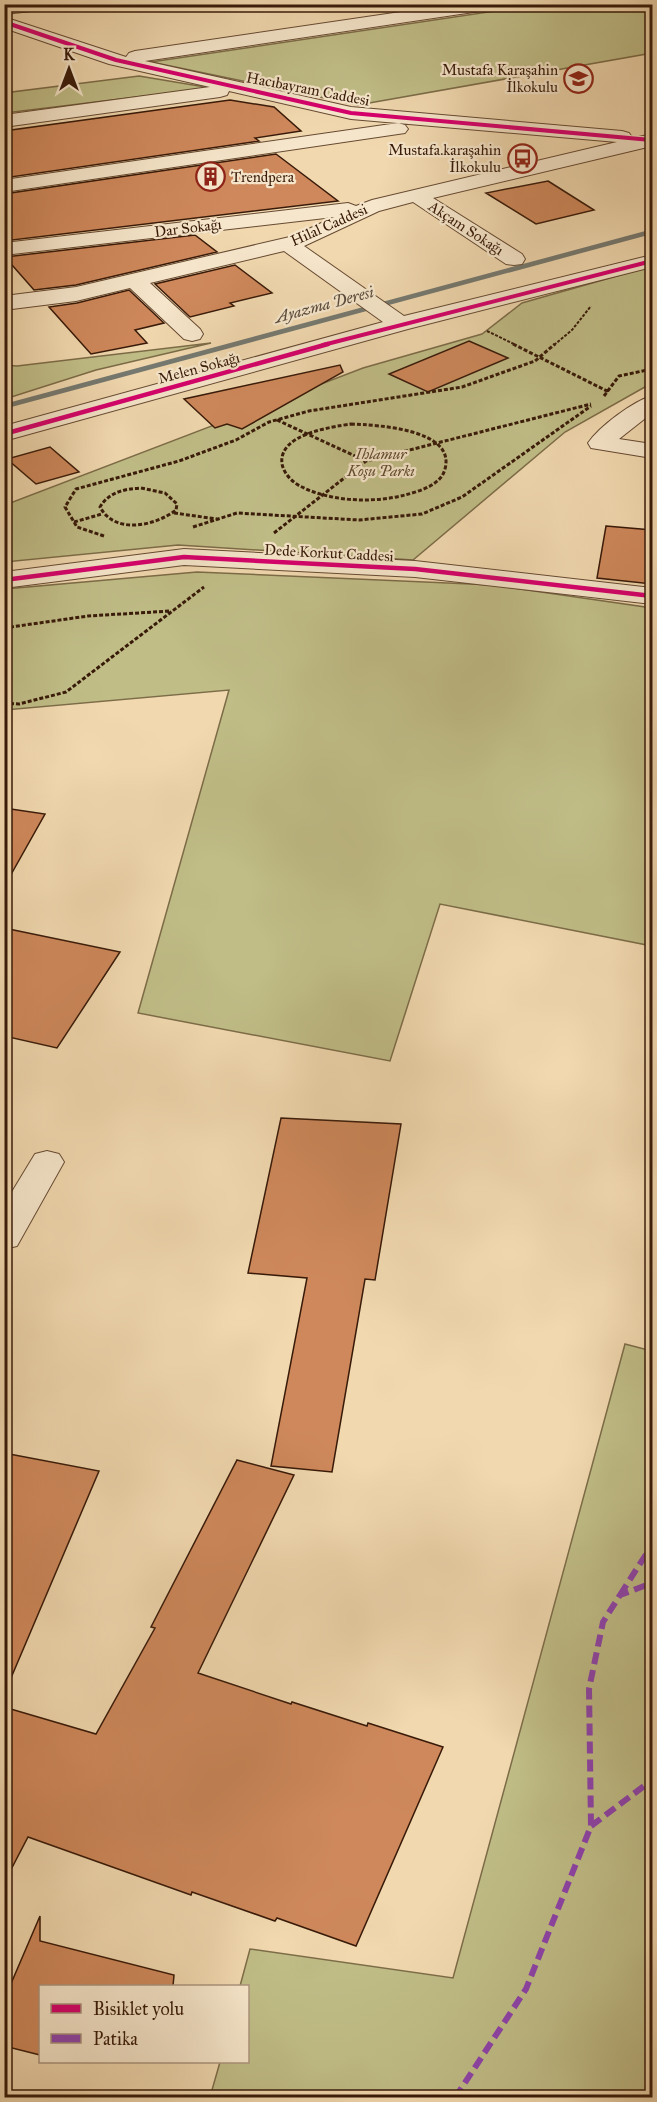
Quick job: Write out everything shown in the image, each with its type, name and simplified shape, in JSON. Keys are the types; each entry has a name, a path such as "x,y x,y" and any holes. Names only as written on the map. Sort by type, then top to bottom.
{"street":[{"path":"4,9 50,4"},
{"path":"116,60 494,4"},
{"name":"Hacıbayram Caddesi","path":"4,22 116,60 351,113 652,140"},
{"path":"4,121 240,88"},
{"path":"4,186 452,122"},
{"name":"Hilal Caddesi","path":"4,303 76,294 301,241 372,206 652,140"},
{"name":"Akçam Sokağı","path":"417,195 514,260"},
{"name":"Dar Sokağı","path":"4,249 372,206"},
{"path":"287,244 392,319"},
{"name":"Melen Sokağı","path":"4,434 392,319 449,312 652,261"},
{"path":"134,280 192,334"},
{"path":"650,404 600,443 652,450"},
{"name":"Dede Korkut Caddesi","path":"4,580 184,557 415,569 652,596"},
{"path":"4,1237 47,1162"}],"path":[{"path":"110,538 77,527 65,507 76,489 179,461 236,440 277,420 309,411 462,387 535,361 572,330 593,304"},
{"path":"449,312 608,391 650,404"},
{"path":"188,528 237,513 359,519 422,514 462,497 604,397 619,376 652,366 647,342 652,342"},
{"path":"277,420 366,461"},
{"path":"351,424 400,427 421,434 437,443 446,453 448,464 443,475 415,493 370,500 323,495 303,487 288,477 282,466 283,454 291,443 307,434 327,427 351,424"},
{"path":"128,489 154,489 172,498 177,504 173,512 162,520 138,525 115,522 102,514 100,507 108,496 128,489"},
{"path":"173,512 219,519"},
{"path":"74,522 102,514"},
{"path":"4,628 46,619 110,613 172,611"}],"green space":[{"path":"535,5 652,5 652,53 358,105 151,62"},
{"path":"139,76 211,88 5,113 4,93"},
{"name":"Ihlamur Koşu Parkı","path":"652,266 652,383 565,432 413,560 178,545 5,562 5,505 363,368 482,334 522,303"},
{"path":"211,343 96,370 5,399 5,365 17,366"},
{"path":"197,572 493,585 652,608 652,946 440,904 390,1061 138,1013 229,690 5,710 5,589"},
{"path":"625,1344 652,1351 652,2097 210,2097 220,2063 249,2063 249,1985 240,1985 250,1949 453,1978"}],"building":[{"path":"230,100 274,107 301,131 255,138 259,141 4,178 4,131"},
{"path":"276,154 338,201 4,241 4,194"},
{"path":"548,181 594,210 536,224 486,193"},
{"path":"195,235 217,252 76,285 34,290 5,257"},
{"path":"235,265 272,293 230,303 234,306 190,317 155,284"},
{"path":"129,290 164,323 135,330 147,343 91,354 49,307 77,303"},
{"path":"469,341 508,358 428,392 389,374"},
{"path":"340,365 343,372 242,429 227,424 215,428 184,399"},
{"path":"50,447 79,472 36,484 7,459"},
{"path":"606,526 652,530 652,584 597,578"},
{"path":"4,808 45,814 4,887"},
{"path":"4,928 120,952 57,1048 4,1036"},
{"path":"281,1118 401,1124 375,1280 365,1279 332,1472 271,1466 307,1278 248,1273"},
{"path":"4,1453 99,1471 5,1692 4,1692"},
{"path":"237,1460 294,1475 198,1673 291,1704 292,1702 367,1726 368,1723 443,1747 356,1946 277,1918 275,1921 192,1892 191,1895 28,1837 4,1883 4,1707 96,1734 155,1628 151,1627"},
{"path":"40,1916 40,1941 174,1975 173,1985 39,1985 39,2055 4,2046 4,2000"}],"waterway":[{"name":"Ayazma Deresi","path":"4,407 652,232"}],"marked path":[{"path":"620,1595 645,1556 652,1551"},
{"path":"455,2098 526,1989 591,1826 589,1689 603,1622 620,1595 652,1583"},
{"path":"591,1826 652,1780"}],"cycle path":[{"path":"4,22 116,60 351,113 651,140"},
{"path":"4,434 400,324 652,261"},
{"path":"4,580 184,557 415,569 652,596"}],"place":[{"name":"Mustafa Karaşahin İlkokulu","path":"579,79"},
{"name":"Mustafa.karaşahin İlkokulu","path":"522,159"},
{"name":"Trendpera","path":"210,177"}]}
